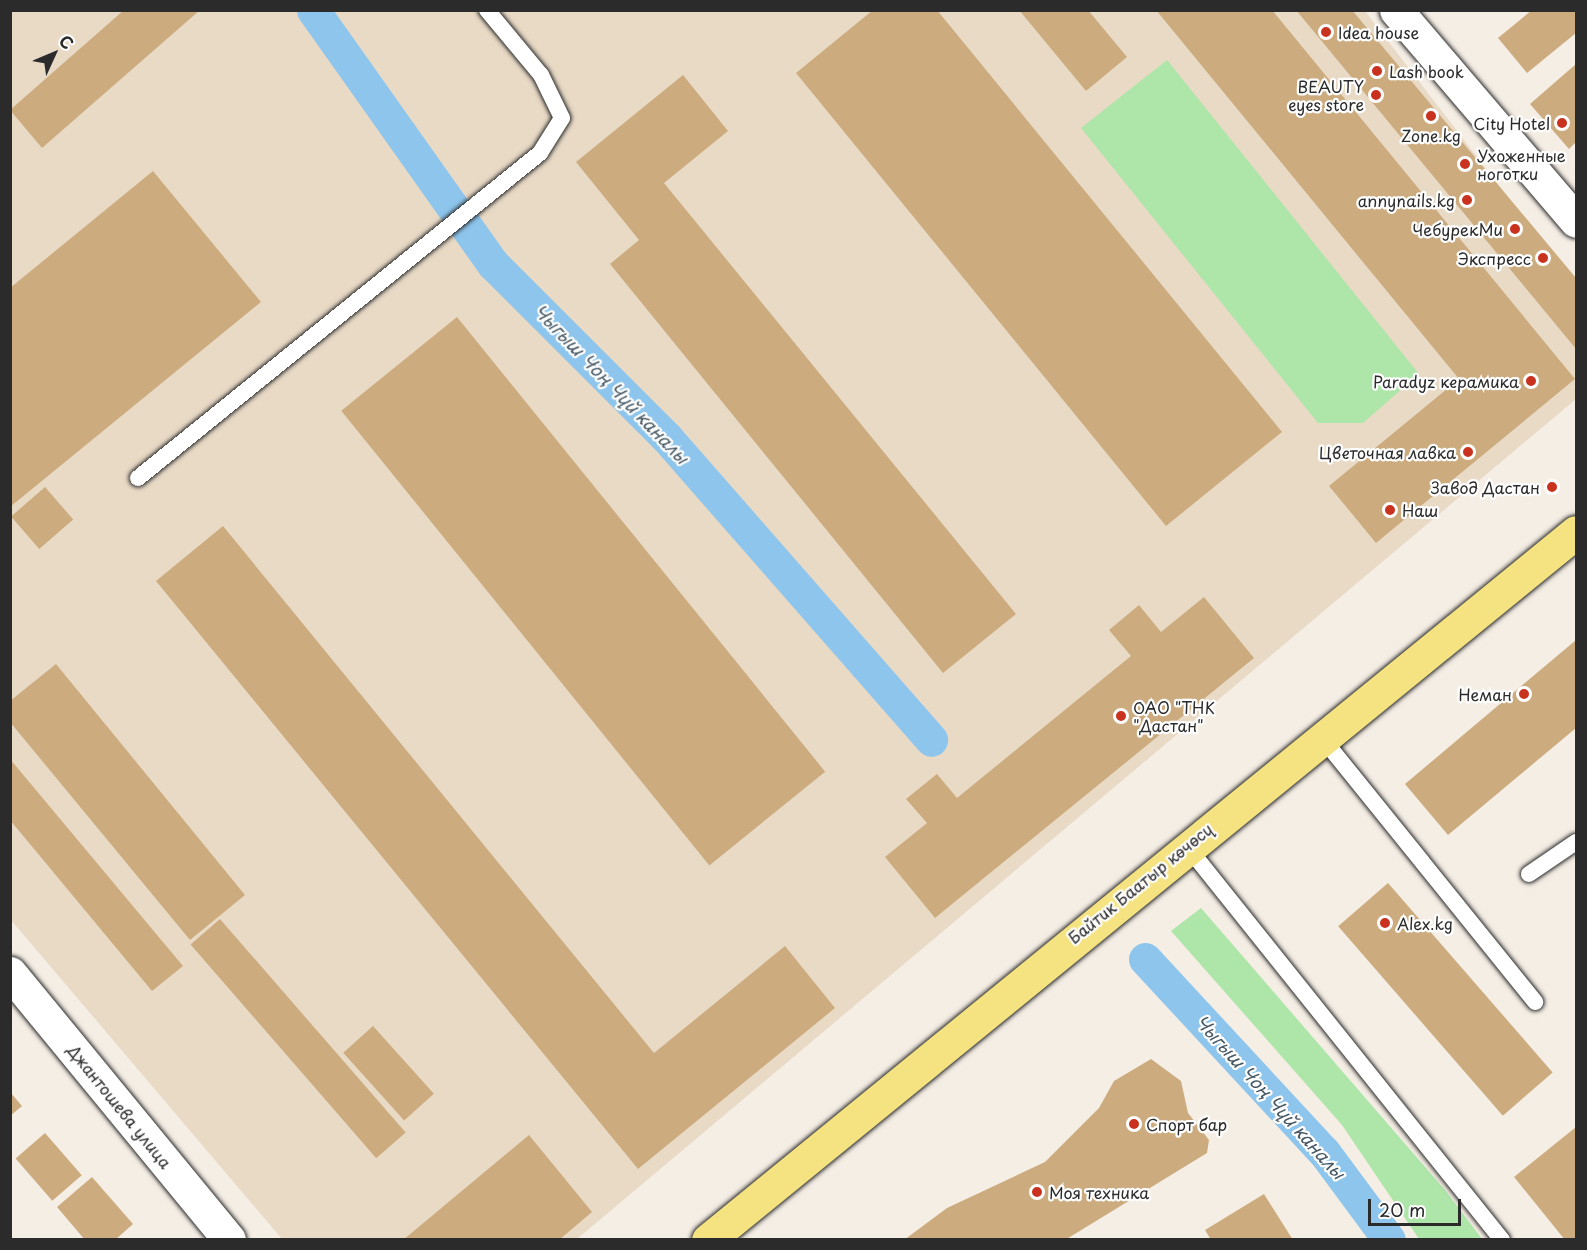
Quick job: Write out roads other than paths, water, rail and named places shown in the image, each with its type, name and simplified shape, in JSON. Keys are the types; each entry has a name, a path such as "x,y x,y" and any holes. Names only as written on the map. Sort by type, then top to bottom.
{"main road":[{"name":"Байтик Баатыр көчөсү","path":"708,1239 1186,845 1323,739 1576,532"}],"street":[{"path":"1396,10 1576,221"},
{"name":"Джантошева улица","path":"10,973 229,1239"}],"lane":[{"path":"138,478 540,153 562,118 541,75 487,10"},
{"path":"1323,739 1535,1002"},
{"path":"1529,874 1576,842"},
{"path":"1186,845 1502,1239"}],"waterway":[{"name":"Чыгыш Чоң Чүй каналы","path":"313,10 493,264 667,438 931,740"},
{"name":"Чыгыш Чоң Чүй каналы","path":"1145,959 1324,1152 1389,1240"}],"place":[{"name":"Idea house","path":"1326,32"},
{"name":"Lash book","path":"1377,71"},
{"name":"BEAUTY eyes store","path":"1376,95"},
{"name":"Zone.kg","path":"1431,116"},
{"name":"City Hotel","path":"1562,123"},
{"name":"Ухоженные ноготки","path":"1465,164"},
{"name":"annynails.kg","path":"1467,200"},
{"name":"ЧебурекМи","path":"1515,229"},
{"name":"Экспресс","path":"1543,258"},
{"name":"Paradyz керамика","path":"1531,381"},
{"name":"Цветочная лавка","path":"1468,452"},
{"name":"Завод Дастан","path":"1552,487"},
{"name":"Наш","path":"1390,510"},
{"name":"Неман","path":"1524,694"},
{"name":"ОАО \"ТНК \"Дастан\"","path":"1121,716"},
{"name":"Alex.kg","path":"1385,923"},
{"name":"Спорт бар","path":"1134,1124"},
{"name":"Моя техника","path":"1037,1192"}]}
